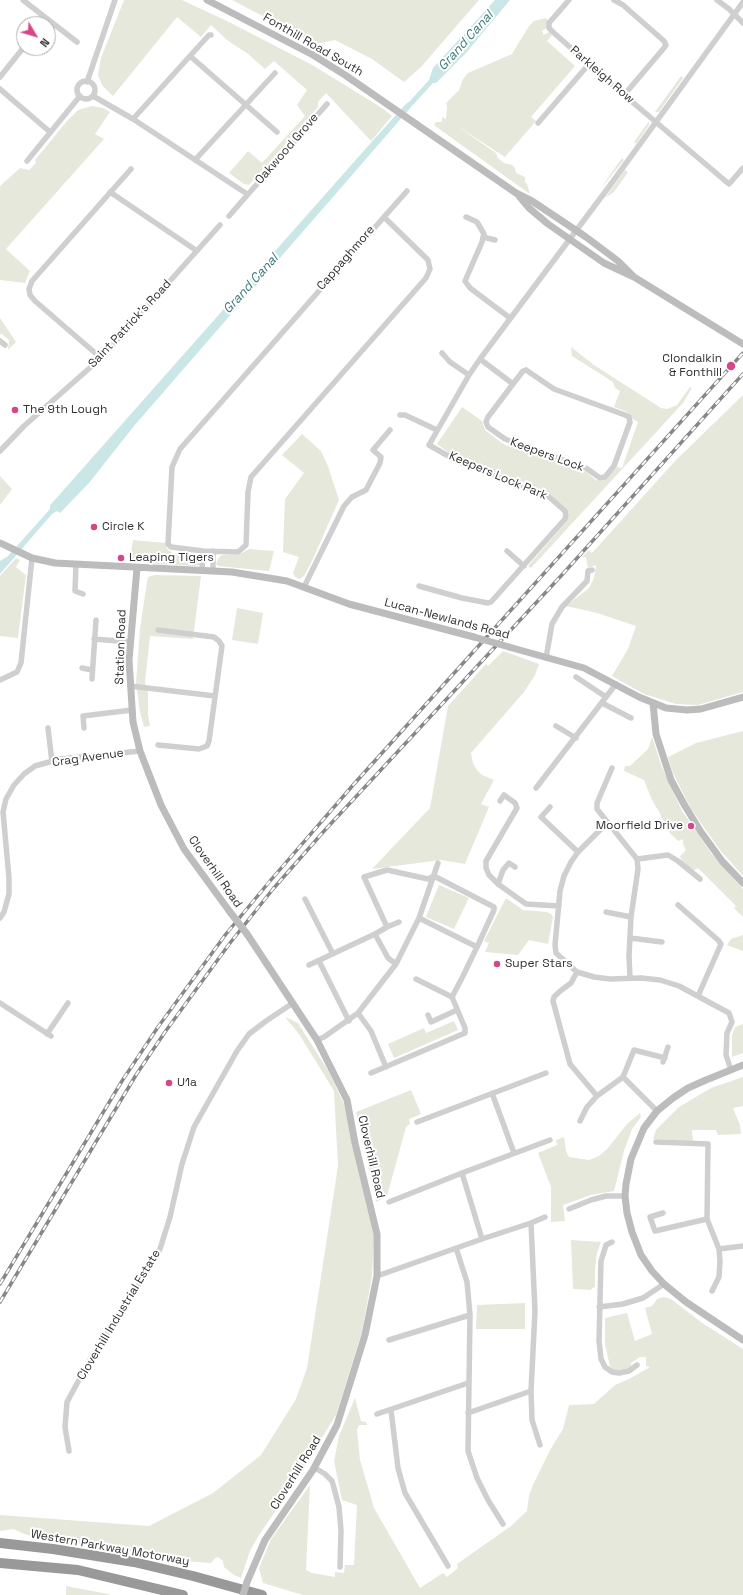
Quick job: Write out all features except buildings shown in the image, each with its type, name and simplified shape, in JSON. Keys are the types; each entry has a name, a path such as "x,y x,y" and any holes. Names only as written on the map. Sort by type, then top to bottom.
{"highway":[{"name":"Western Parkway Motorway","path":"0,1543 53,1549 134,1562 262,1595"},
{"path":"0,1563 78,1570 183,1595"}],"street":[{"path":"23,0 42,16"},
{"path":"87,82 115,0"},
{"name":"Fonthill Road South","path":"208,0 313,55 385,101 516,193"},
{"name":"Parkleigh Row","path":"569,0 551,20 549,26 624,95 729,184 743,168"},
{"path":"614,0 623,5 664,41 666,45 624,95"},
{"path":"717,0 743,22"},
{"path":"400,415 406,415 437,430 470,375 510,318 743,2"},
{"path":"56,26 77,42"},
{"path":"133,119 209,35 212,35"},
{"path":"0,77 17,56"},
{"name":"Oakwood Grove","path":"190,56 277,132"},
{"path":"538,123 589,64"},
{"path":"195,160 275,73"},
{"path":"87,82 94,86 94,96 87,99 80,96 78,88 81,83 87,82"},
{"path":"0,89 50,132"},
{"path":"27,161 80,96"},
{"name":"Oakwood Grove","path":"94,96 133,119 247,194"},
{"name":"Oakwood Grove","path":"229,216 327,104"},
{"path":"101,358 35,301 30,295 29,289 32,281 131,169"},
{"path":"384,217 407,191"},
{"path":"110,192 197,251"},
{"path":"516,193 532,201 576,230 618,261 634,277"},
{"path":"516,193 548,224 604,262 634,277 743,344"},
{"name":"Cappaghmore","path":"384,217 428,260 430,269 426,278 252,477 248,492 246,545 238,552 203,551 176,548 171,547 168,544 172,467 180,449 384,217"},
{"path":"466,217 477,222 483,231 483,237 465,281 470,288 510,318"},
{"name":"Saint Patrick's Road","path":"0,451 24,426 101,358 220,225"},
{"path":"483,237 495,240"},
{"path":"0,341 5,345"},
{"path":"442,353 450,362 470,375"},
{"path":"480,360 513,384"},
{"name":"Keepers Lock","path":"526,370 554,389 625,415 629,418 630,422 614,466 610,472 604,477 600,478 586,468 505,439 488,426 487,419 513,384 523,371 526,370"},
{"path":"304,587 344,506 352,497 366,490 380,463 381,457 373,450 390,430"},
{"name":"Keepers Lock Park","path":"419,586 488,603 491,602 565,519 566,515 565,511 548,496 458,461 429,445 437,430"},
{"name":"Lucan-Newlands Road","path":"0,543 32,558 56,563 232,572 287,581 348,604 584,668 653,703 666,708 692,710 743,697"},
{"path":"202,570 203,551"},
{"path":"213,551 213,571"},
{"path":"506,551 524,566"},
{"path":"0,680 17,672 22,663 32,558"},
{"path":"76,564 75,591 77,593 84,594"},
{"name":"Station Road","path":"137,568 130,642 130,686 132,710 140,750"},
{"path":"546,658 552,624 562,607 587,582 588,571 592,570"},
{"path":"92,679 96,620"},
{"path":"158,630 214,637 222,646 209,741 207,746 199,749 158,745"},
{"path":"94,639 130,642"},
{"path":"82,668 92,670"},
{"path":"576,677 606,697"},
{"path":"536,788 576,738 616,684"},
{"path":"130,686 215,696"},
{"path":"602,703 631,718"},
{"path":"653,703 656,734 671,780 701,832 722,861 743,883"},
{"path":"84,728 83,716 132,710"},
{"path":"556,726 576,738"},
{"path":"48,728 52,762"},
{"name":"Crag Avenue","path":"0,918 4,912 9,894 9,878 3,817 6,798 14,785 24,774 35,766 60,759 140,750"},
{"name":"Cloverhill Road","path":"140,750 160,805 184,849 247,934 318,1040 347,1100 355,1143 377,1234 377,1276 365,1335 352,1381 337,1425 315,1468 265,1540 243,1595"},
{"path":"612,768 597,803 597,809 636,860 638,869 631,917 630,978"},
{"path":"500,801 504,795 515,803 517,808 486,861 486,868 489,875 498,884 526,904 559,906"},
{"path":"550,807 541,817 578,852"},
{"path":"607,823 578,852 564,876 560,890 555,945 556,953 578,972 594,977 610,979 630,978 660,980 680,986 729,1013 732,1022 727,1034 726,1055 731,1070"},
{"path":"636,860 668,855 678,861 700,880"},
{"path":"318,1040 358,1014 396,964 418,918 438,863"},
{"path":"498,884 503,870 509,863 515,867"},
{"path":"387,927 364,877 387,870 428,878 434,876 494,907 477,947 452,997"},
{"path":"305,899 332,954"},
{"path":"678,905 721,944 698,996"},
{"path":"606,912 631,917"},
{"path":"418,918 477,947"},
{"path":"309,965 399,922"},
{"path":"375,934 388,958 396,964"},
{"path":"630,938 662,942"},
{"path":"319,961 349,1021"},
{"path":"578,972 571,983 559,992 554,997 553,1001 570,1064 597,1096"},
{"path":"371,1073 465,1033 466,1031 452,997 416,979"},
{"path":"0,1003 49,1035 68,1003"},
{"name":"Cloverhill Industrial Estate","path":"69,1451 65,1427 67,1402 92,1356 129,1301 160,1249 170,1217 182,1164 194,1127 237,1051 249,1034 293,1004"},
{"path":"428,1015 431,1022 458,1010"},
{"path":"358,1014 371,1031 386,1067"},
{"path":"580,1121 588,1107 597,1096 623,1077 634,1050 664,1060 668,1047"},
{"path":"743,1065 688,1088 673,1098 657,1112 644,1128 631,1159 625,1196 632,1232 641,1255 652,1271 664,1284 686,1302 743,1340"},
{"path":"416,1122 546,1073"},
{"path":"623,1077 657,1112"},
{"path":"492,1093 514,1153"},
{"path":"389,1202 550,1140"},
{"path":"656,1142 708,1144 707,1219 718,1249 720,1261 719,1277 712,1291"},
{"path":"462,1173 482,1239"},
{"path":"569,1209 606,1196 625,1196"},
{"path":"663,1213 650,1217 655,1231 707,1219"},
{"path":"377,1276 545,1217"},
{"path":"531,1223 535,1311 531,1392 532,1420 540,1445"},
{"path":"612,1242 606,1245 601,1261 599,1341 601,1359 605,1367 612,1372 619,1373 629,1371 638,1365"},
{"path":"718,1249 743,1246"},
{"path":"456,1248 467,1282 470,1315 468,1451 477,1478 488,1500 503,1524"},
{"path":"600,1307 623,1304 643,1298 664,1284"},
{"path":"389,1340 470,1315"},
{"path":"377,1414 468,1383"},
{"path":"468,1413 531,1392"},
{"path":"390,1410 398,1468 405,1493 448,1566"},
{"path":"315,1468 325,1474 332,1481 339,1507 341,1530 340,1567"}],"shaded area":[{"path":"124,0 182,0 229,22 314,66 382,108 392,116 371,141 326,93 318,102 318,107 249,185 244,184 229,173 248,151 262,163 305,116 297,105 307,90 274,61 265,69 248,54 227,40 211,25 201,37 177,17 113,96 102,85 98,75 101,58"},
{"path":"232,0 479,0 421,67 404,82 372,59 335,40 316,44"},
{"path":"546,18 548,20 546,28 542,31 544,35 549,32 552,35 547,41 575,66 531,117 536,121 505,157 454,124 496,153 498,158 504,163 512,165 515,168 516,173 525,177 525,182 530,194 434,124 436,122 442,122 442,117 446,119 446,103 459,90 463,79 468,73 512,54 529,26 534,21"},
{"path":"681,76 683,78 659,112 655,112"},
{"path":"92,106 103,108 110,112 95,134 104,139 6,249 30,271 25,283 0,280 0,186 20,168 29,170 36,163 35,160 67,121 78,110"},
{"path":"649,121 649,125 636,144 634,142"},
{"path":"622,158 624,160 598,192"},
{"path":"625,170 628,172 614,192 605,198"},
{"path":"0,318 16,342 8,350 9,340 0,334"},
{"path":"571,347 594,365 661,408 667,409 677,405 690,387 692,388 683,403 531,568 528,566 567,521 569,513 548,492 455,457 437,444 462,407 482,421 485,430 507,446 509,444 585,471 596,480 602,481 607,478 617,467 622,468 638,422 627,412 614,407 620,391 615,388 613,382 572,356"},
{"path":"743,395 743,692 698,705 676,704 644,694 612,676 628,649 636,626 597,613 566,606 589,588 594,578 596,565 588,568 586,557 582,557 589,550 592,553 675,461"},
{"path":"302,434 321,451 328,466 339,500 312,561 304,576 300,579 295,577 293,573 299,557 283,552 285,499 304,473 282,455"},
{"path":"0,476 12,489 0,505"},
{"path":"133,540 166,543 167,549 173,553 200,557 200,565 155,564 130,558"},
{"path":"249,549 274,551 269,571 218,566 216,564 219,557 222,555 238,555"},
{"path":"16,558 20,560 16,567 26,575 18,638 0,636 0,576"},
{"path":"155,575 201,576 193,639 150,636 145,683 148,693 148,715 150,726 144,727 140,712 136,683 140,629 147,582 148,577"},
{"path":"237,608 263,613 258,644 232,640"},
{"path":"503,651 539,664 535,675 524,692 471,753 473,763 477,770 482,775 494,780 481,804 489,807 465,864 441,860 372,869 430,808 448,706 486,664 488,666"},
{"path":"743,731 743,876 720,850 691,809 672,771 668,757 696,743"},
{"path":"652,737 662,767 682,811 711,853 743,889 743,917 734,908 736,906 698,868 692,871 681,859 680,856 686,850 683,840 677,840 669,832 670,830 660,816 661,815 652,800 644,780 624,771 625,766 630,766 648,749"},
{"path":"439,885 469,898 454,929 426,917"},
{"path":"506,898 523,910 547,912 551,914 553,917 548,944 529,940 518,955 485,952 489,943 484,941"},
{"path":"743,935 743,951 727,945 731,939"},
{"path":"285,1017 298,1023 329,1072 344,1104 374,1235 372,1276 362,1332 336,1415 288,1493 259,1535 250,1551 241,1578 234,1575 224,1567 223,1561 218,1557 211,1563 182,1561 27,1535 13,1529 0,1531 0,1515 149,1526 213,1493 261,1455 296,1399 307,1368 338,1166 334,1091 299,1034"},
{"path":"454,1021 458,1030 394,1058 388,1044 424,1028 426,1033"},
{"path":"743,1024 743,1053 732,1057 732,1035 735,1027"},
{"path":"743,1077 743,1106 733,1108 740,1125 741,1134 718,1135 716,1130 692,1130 693,1141 653,1139 656,1130 679,1107 711,1088"},
{"path":"411,1090 421,1114 409,1119 410,1124 406,1127 387,1196 376,1202 356,1112"},
{"path":"640,1113 641,1117 632,1129 624,1151 614,1191 591,1195 563,1205 565,1221 551,1222 551,1187 538,1153 557,1145 556,1140 564,1137 566,1151 569,1157 589,1160 599,1156 608,1148 627,1124"},
{"path":"571,1240 601,1242 597,1253 595,1287 591,1290 573,1289"},
{"path":"664,1297 671,1299 701,1322 743,1349 743,1595 303,1595 263,1583 259,1568 271,1539 310,1485 306,1570 312,1573 335,1577 335,1572 344,1573 345,1565 354,1565 357,1505 342,1500 334,1461 339,1436 355,1398 361,1421 366,1422 367,1425 359,1425 357,1430 360,1460 374,1508 420,1588 443,1573 447,1577 458,1568 457,1564 511,1526 527,1511 529,1495 550,1450 563,1429 569,1405 594,1404 615,1385 650,1367 646,1366 646,1357 640,1357 631,1363 631,1366 627,1369 614,1371 610,1367 605,1344 605,1318 627,1313 635,1341 652,1334 645,1308 652,1306 657,1299"},
{"path":"525,1303 525,1329 476,1329 477,1305"},
{"path":"66,1586 108,1594 111,1595 66,1595"}],"water":[{"name":"Grand Canal","path":"495,0 510,0 466,53 436,83 433,83 412,106 134,426 89,483 60,513 57,511 52,514 0,574 0,561 8,556 50,509 50,505 376,137 429,80 433,68"}],"railway":[{"path":"0,1284 122,1081 158,1027 226,934 354,784 743,353"},
{"path":"0,1302 136,1075 165,1032 230,943 273,889 325,830 560,577 743,374"}],"place":[{"name":"Clondalkin & Fonthill","path":"731,366"},
{"name":"The 9th Lough","path":"15,410"},
{"name":"Circle K","path":"94,527"},
{"name":"Leaping Tigers","path":"121,558"},
{"name":"Moorfield Drive","path":"691,826"},
{"name":"Super Stars","path":"497,964"},
{"name":"U1a","path":"169,1083"}]}
